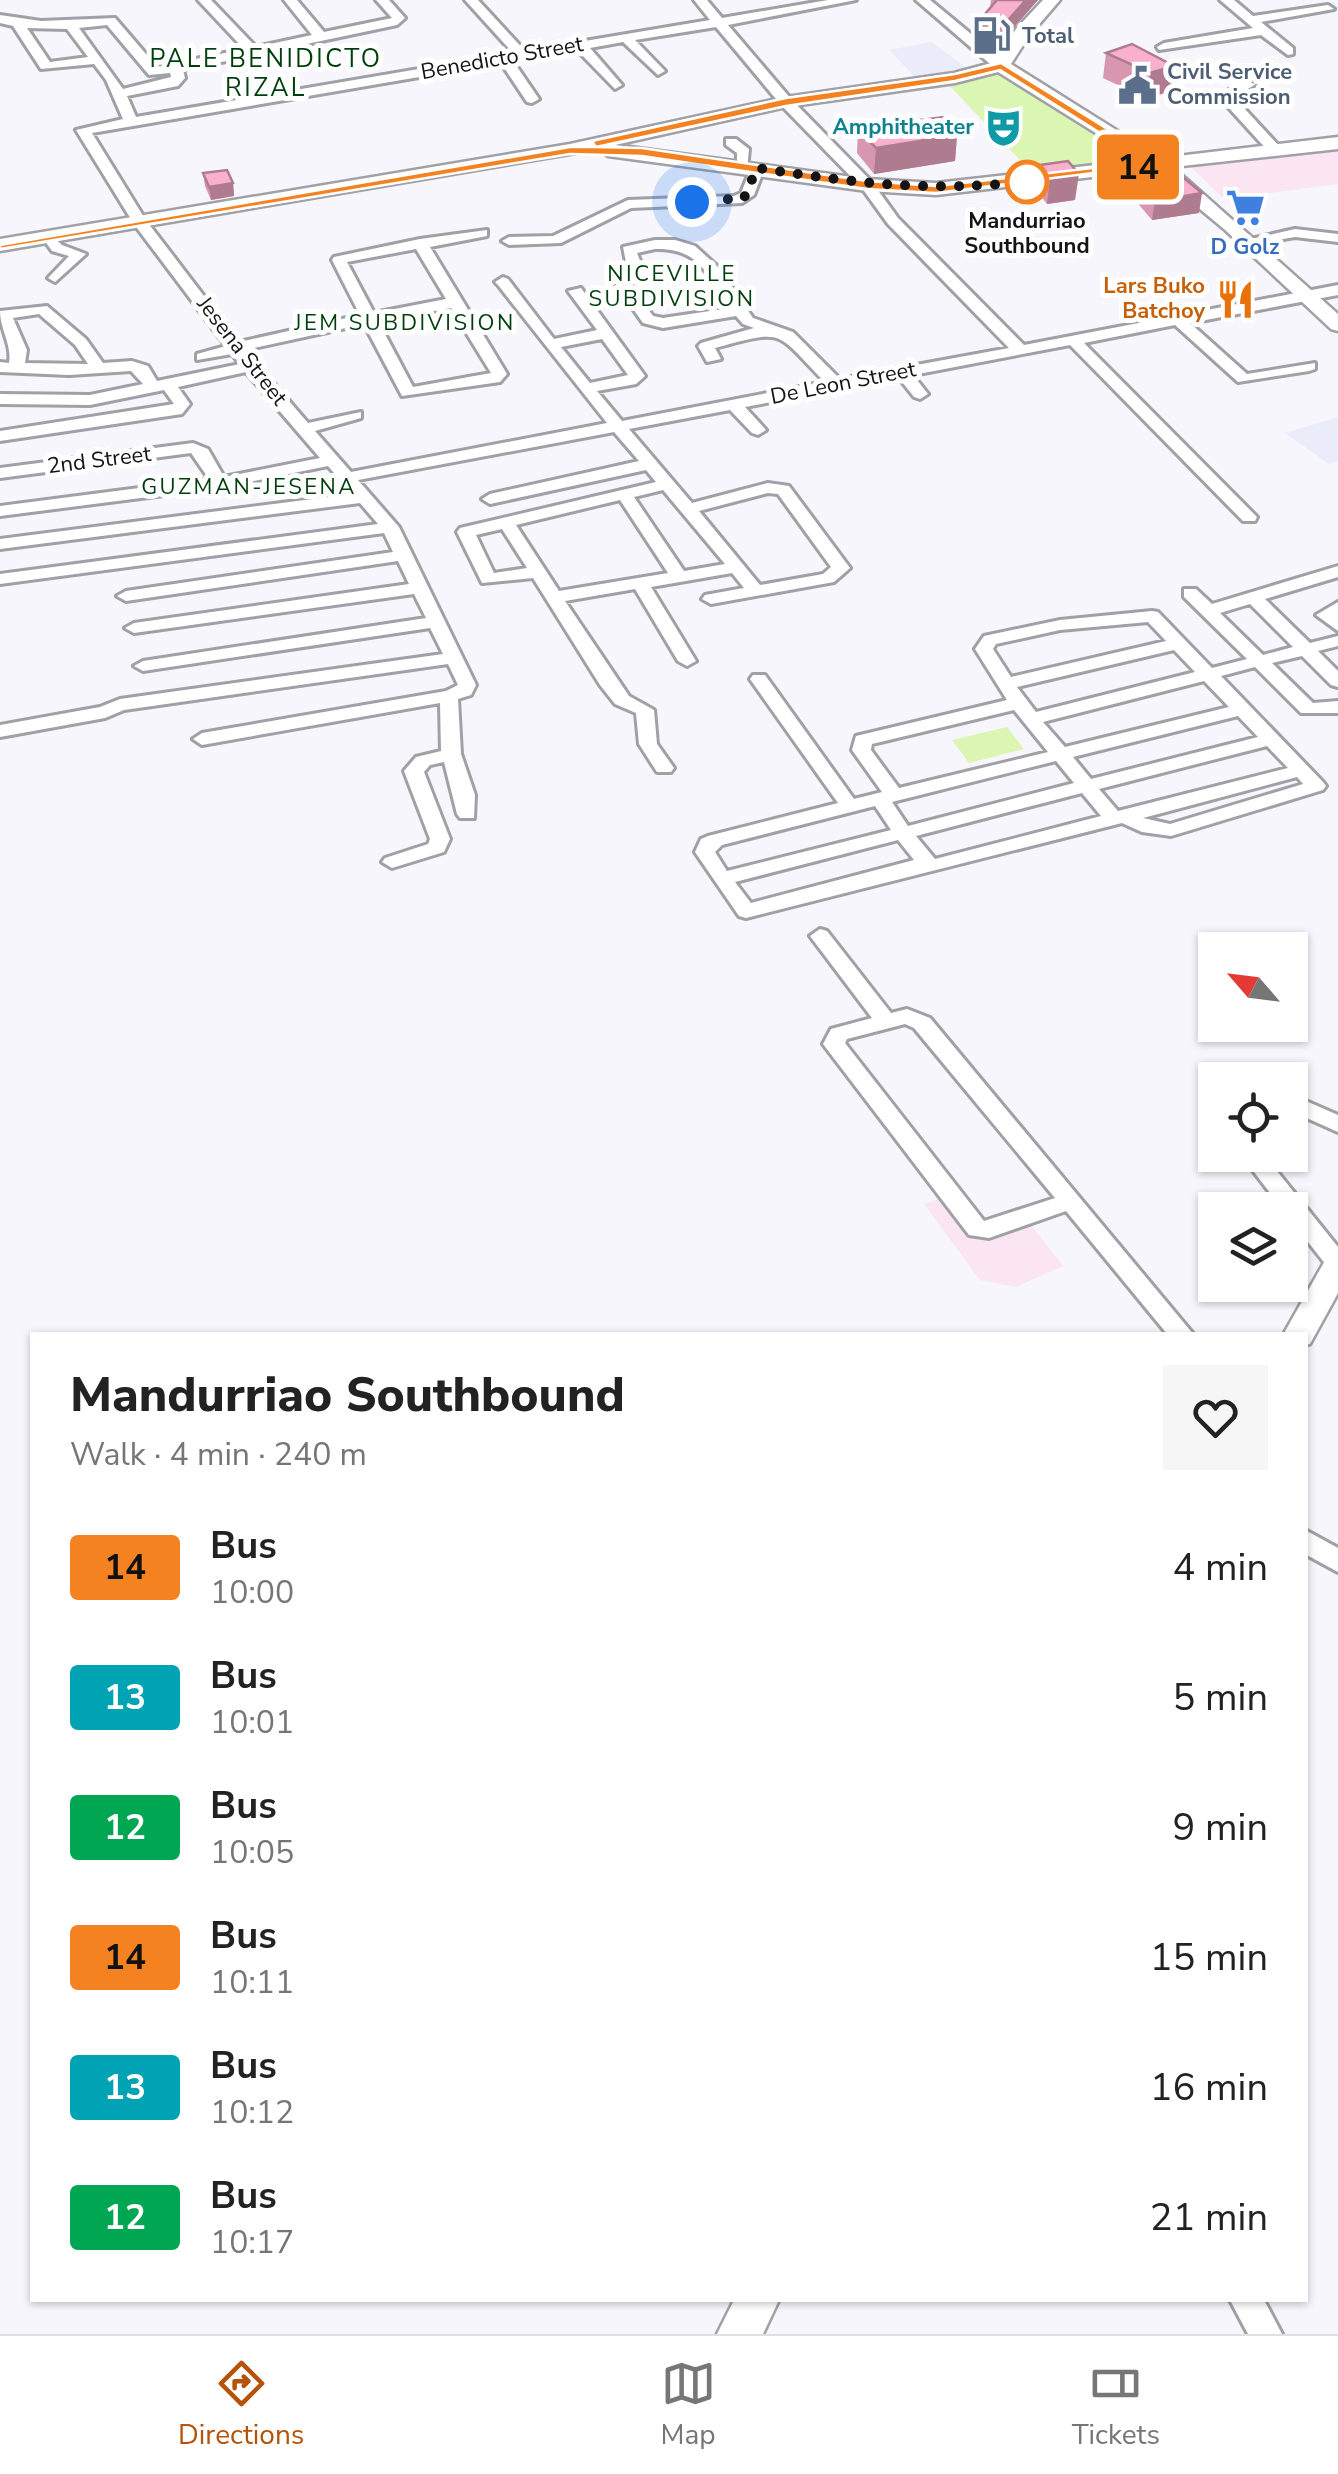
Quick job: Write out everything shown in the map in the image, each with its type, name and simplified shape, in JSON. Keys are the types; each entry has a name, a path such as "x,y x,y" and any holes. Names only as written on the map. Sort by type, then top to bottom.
{"main road":[{"path":"0,245 570,150 786,102 955,78 1001,66 1022,33 1052,0"},
{"path":"1001,66 1158,164 1250,241 1338,324"},
{"path":"570,150 642,152 867,185 936,189 985,187 1338,142"},
{"path":"1301,1332 1338,1265"},
{"path":"739,2334 757,2302"}],"street":[{"path":"204,0 252,50"},
{"path":"290,0 321,36"},
{"path":"112,80 398,21 382,0"},
{"path":"471,0 525,53"},
{"path":"479,0 490,16"},
{"path":"700,0 786,102 867,185 893,220 1019,349"},
{"name":"Benedicto Street","path":"139,221 82,130 850,0"},
{"path":"922,0 1001,66"},
{"path":"1226,0 1288,51"},
{"path":"1164,47 1188,37 1256,26 1328,8"},
{"path":"0,19 72,27 114,23 154,72"},
{"path":"18,24 46,66 94,60"},
{"path":"72,27 112,80 130,119"},
{"path":"626,36 658,71"},
{"path":"579,44 615,85"},
{"path":"504,57 532,99"},
{"path":"118,94 173,83 178,78 176,66"},
{"path":"1249,84 1234,91 1236,108 1274,149"},
{"path":"509,242 556,240 628,204 737,200 747,195 749,167 744,152 731,142"},
{"name":"Jesena Street","path":"139,221 240,348 250,367 390,527 452,658"},
{"path":"420,244 498,377 408,393 339,260 420,244 482,233"},
{"path":"1250,241 1295,233 1338,238"},
{"path":"49,237 57,248 78,254 54,278"},
{"path":"740,311 663,323 648,320 618,276 634,263 628,250 676,242 692,247 755,326 788,335 836,384"},
{"path":"503,282 617,427 692,508 755,590"},
{"name":"De Leon Street","path":"349,477 1338,290"},
{"path":"576,291 636,378 589,388"},
{"path":"203,357 290,333 452,303"},
{"path":"8,367 19,350 2,316 42,309 82,342 98,369"},
{"path":"1177,318 1244,379 1309,366"},
{"path":"713,359 706,346 769,330"},
{"path":"552,344 607,333"},
{"path":"1072,339 1248,517"},
{"path":"0,436 176,411 182,404 140,367 8,367"},
{"path":"0,399 90,400 250,367"},
{"path":"901,370 920,394"},
{"path":"734,404 758,430"},
{"path":"306,429 355,415"},
{"name":"2nd Street","path":"0,473 198,449 219,483"},
{"path":"0,510 219,483 333,460"},
{"path":"490,498 649,464"},
{"path":"537,572 488,579 466,532 667,484"},
{"path":"692,508 768,488 783,490 841,568 828,578 711,599"},
{"path":"624,494 679,576"},
{"path":"0,544 364,496"},
{"path":"506,522 622,700 645,710 648,744 664,768"},
{"path":"0,580 390,527"},
{"path":"110,530 151,701"},
{"path":"126,596 405,555"},
{"path":"557,597 737,567"},
{"path":"1208,611 1338,571"},
{"path":"640,583 687,661"},
{"path":"134,628 422,588"},
{"path":"1190,593 1308,709 1338,707"},
{"path":"1253,597 1338,681"},
{"path":"1338,607 1325,614 1338,626"},
{"path":"1147,616 1157,620 1179,643 1316,786 1313,790 1164,831 1118,818 1024,711 984,649 990,640 999,637 1060,625 1084,626 1147,616"},
{"path":"143,666 438,622"},
{"path":"946,884 903,833 860,750 863,740 1211,674 1338,641"},
{"path":"1006,684 1179,643"},
{"path":"0,731 151,701 230,713 449,696 464,691 466,685 452,658 230,713 202,739"},
{"path":"758,680 850,807"},
{"path":"449,696 451,754 467,814"},
{"path":"1244,709 708,843 704,852 746,911 1301,770"},
{"path":"1149,733 1218,817"},
{"path":"722,879 1272,739"},
{"path":"392,862 437,848 440,839 414,770 423,760 451,754"},
{"path":"820,936 887,1022"},
{"path":"1070,1201 989,1230 977,1228 834,1044 839,1034 907,1016 922,1023 1179,1332"},
{"path":"1308,1110 1338,1124"},
{"path":"1265,1172 1338,1265"},
{"path":"1308,1544 1338,1561"},
{"path":"1247,2302 1266,2334"}],"shaded area":[{"path":"932,42 970,71 918,80 889,50"},
{"path":"1338,150 1338,184 1224,199 1190,166"},
{"path":"1338,417 1338,461 1329,464 1285,433"},
{"path":"948,1196 983,1241 1031,1225 1063,1266 1016,1287 980,1280 924,1204"}],"green space":[{"path":"1004,72 1136,160 1035,176 946,82"},
{"path":"1007,727 1024,749 969,763 952,740"}],"building":[{"path":"997,0 1026,0 1002,27 980,20"},
{"path":"1132,44 1174,66 1150,73 1106,53"},
{"path":"944,117 957,135 876,148 858,128"},
{"path":"1155,154 1202,193 1155,201 1118,158"},
{"path":"1068,161 1079,174 1050,177 1040,165"},
{"path":"227,170 233,183 209,187 203,173"}],"bus line":[{"name":"14","path":"0,245 570,150 642,152 867,185 936,189 985,187 1158,164 1001,66 955,78 786,102 596,144"}],"place":[{"name":"Total","path":"992,36"},
{"name":"Civil Service Commission","path":"1137,85"},
{"name":"Amphitheater","path":"1004,127"},
{"name":"Mandurriao Southbound","path":"1027,182"},
{"name":"D Golz","path":"1245,208"},
{"name":"Lars Buko Batchoy","path":"1235,299"}],"district":[{"name":"PALE BENIDICTO RIZAL","path":"266,74"},
{"name":"NICEVILLE SUBDIVISION","path":"672,286"},
{"name":"JEM SUBDIVISION","path":"405,323"},
{"name":"GUZMAN-JESENA","path":"249,487"}],"route":[{"path":"692,202 744,198 757,168 904,188 985,187 1031,181 1027,182"}]}
